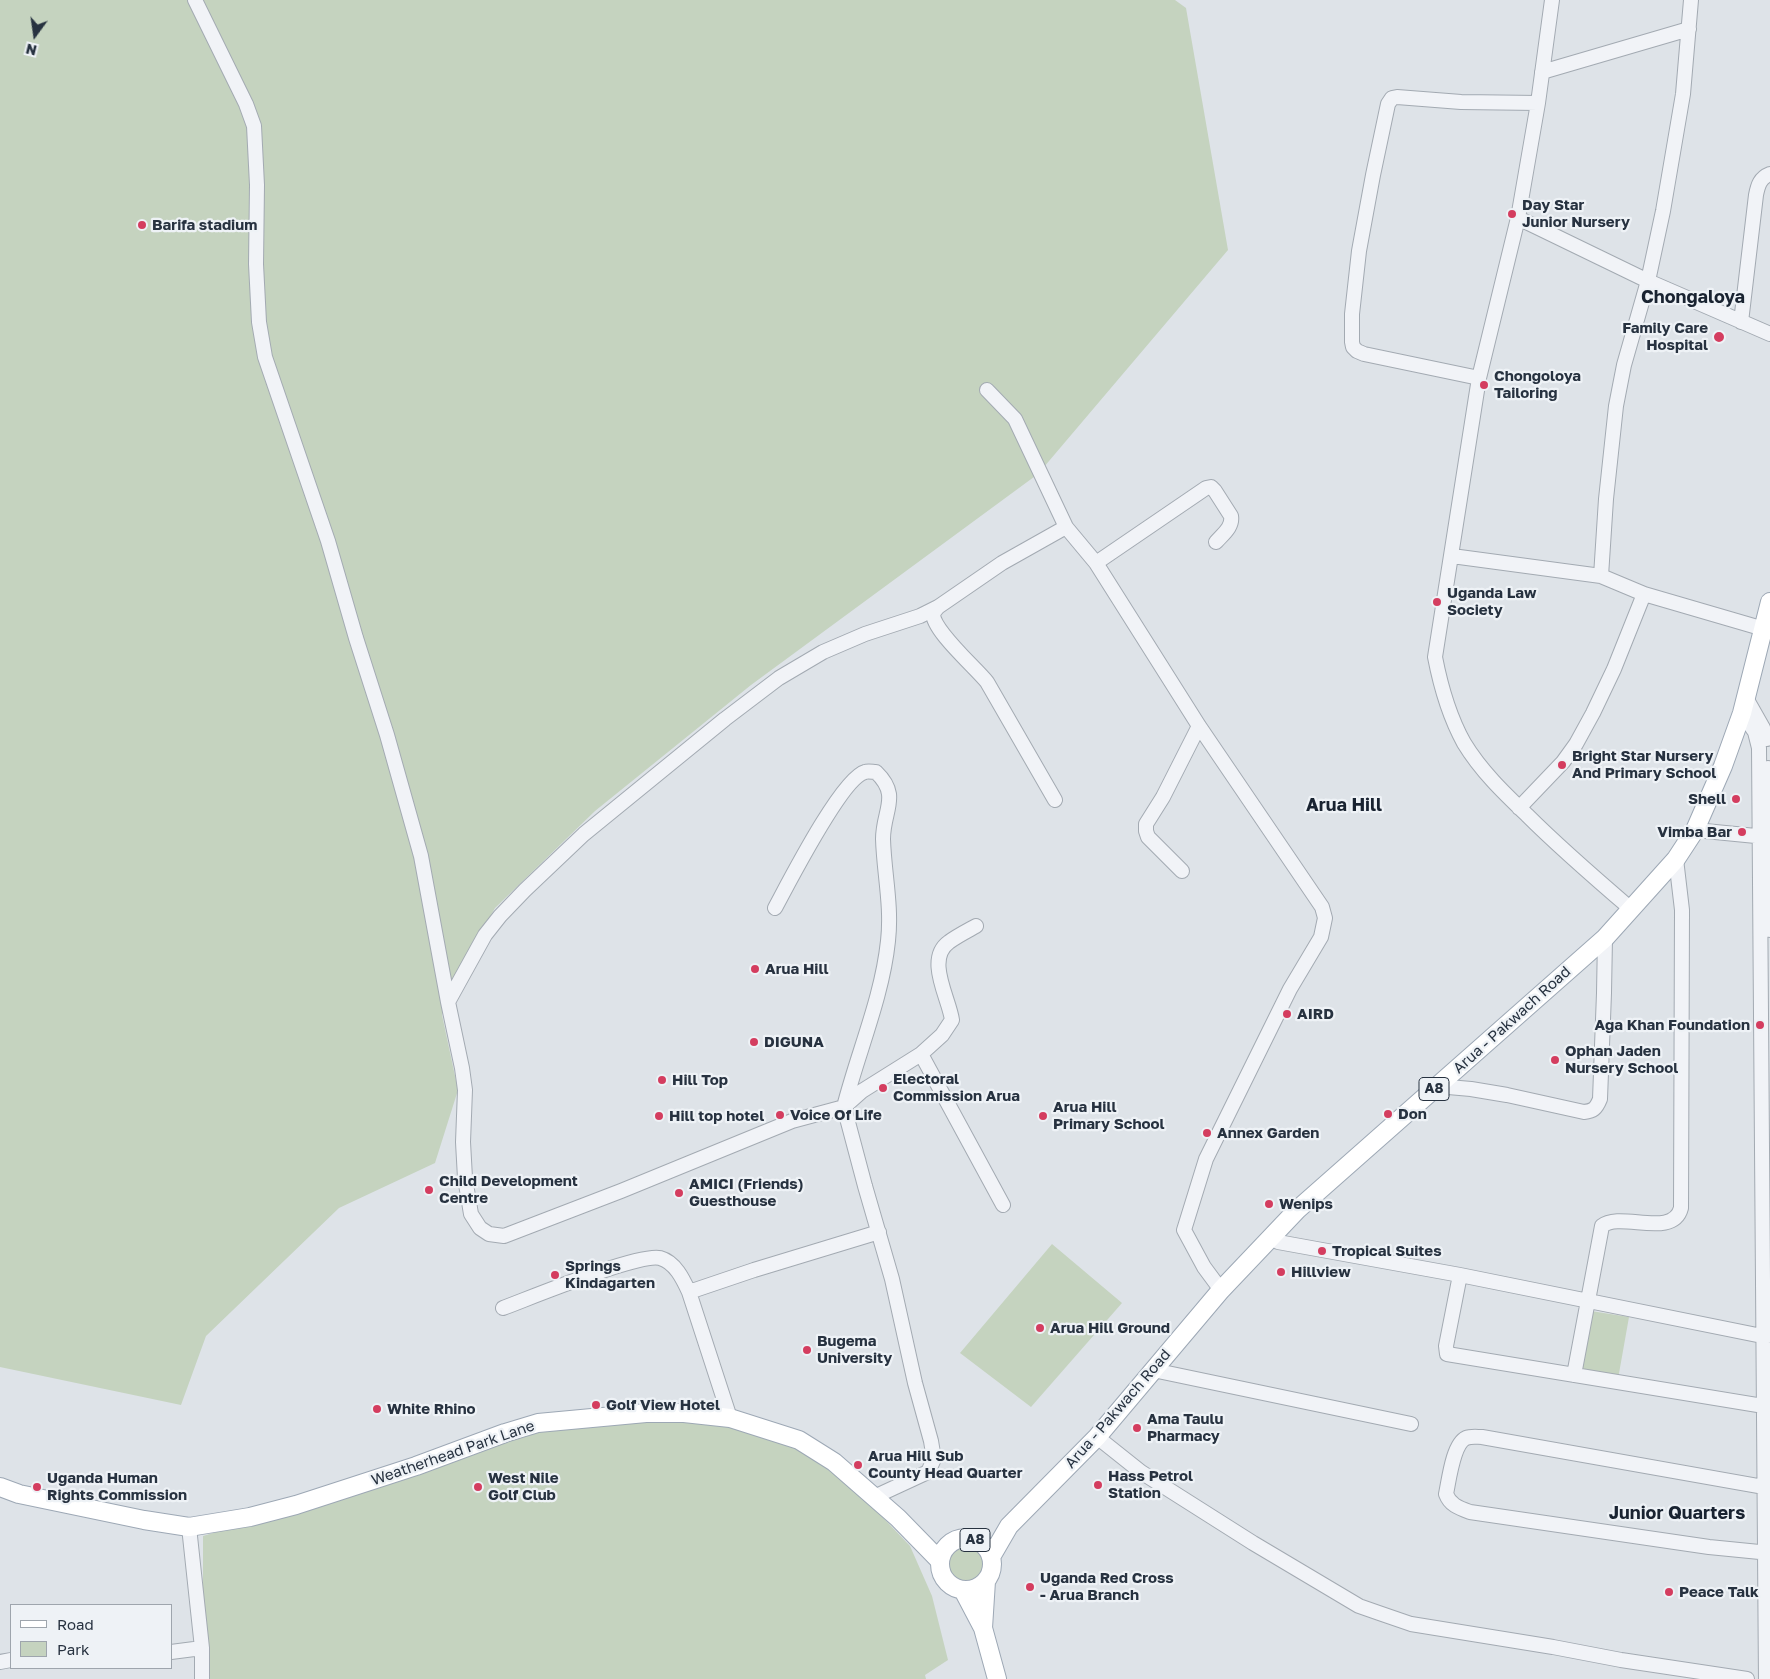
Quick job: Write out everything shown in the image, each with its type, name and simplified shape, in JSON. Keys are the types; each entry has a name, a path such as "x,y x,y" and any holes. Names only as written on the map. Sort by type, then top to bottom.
{"main road":[{"name":"Arua - Pakwach Road","path":"991,1557 1009,1526 1096,1437 1221,1290 1272,1235 1297,1210 1604,938 1676,859 1695,830 1715,786 1744,705 1770,602"},
{"name":"Weatherhead Park Lane","path":"0,1487 29,1496 144,1520 189,1527 250,1517 296,1505 416,1466 505,1433 538,1423 646,1413 684,1413 730,1418 799,1440 834,1462 910,1530 940,1561"},
{"name":"Arua - Pakwach Road","path":"972,1539 1009,1526"},
{"name":"Weatherhead Park Lane","path":"910,1530 949,1544"},
{"name":"A8","path":"963,1590 952,1586 948,1582 942,1572 940,1561 943,1552 949,1544 960,1539 972,1539 984,1546 991,1557 992,1570 986,1581 983,1628 997,1679"},
{"path":"983,1628 963,1590 976,1588 986,1581"}],"street":[{"path":"195,0 246,104 254,126 257,185 256,264 259,322 265,357 328,540 421,856 462,1068 465,1090 463,1142 465,1178 471,1214 480,1228 489,1234 504,1236 621,1191 792,1121 844,1107 862,1091 921,1054 942,1035 952,1020 938,970 942,949 947,943 976,926"},
{"path":"1552,0 1538,103 1518,218 1479,378 1435,657 1448,709 1464,743 1482,769 1563,850 1632,909"},
{"path":"1601,576 1606,499 1616,406 1624,365 1648,281 1663,212 1682,103 1691,0"},
{"path":"1542,72 1689,29"},
{"path":"1479,378 1364,354 1357,352 1353,347 1352,314 1356,280 1380,137 1388,104 1392,98 1461,102 1538,103"},
{"path":"1741,322 1756,195 1759,183 1764,176 1770,174"},
{"path":"1518,218 1648,281 1770,334"},
{"path":"988,390 1015,419 1066,527 1096,563 1199,726 1322,907 1324,918 1321,937 1290,989 1206,1159 1184,1230 1204,1267 1221,1290"},
{"path":"1096,563 1206,488 1211,488 1215,491 1232,520 1231,525 1216,542"},
{"path":"448,1002 485,936 500,916 537,878 584,834 676,758 779,678 836,645 920,616 938,607 1002,563 1066,527"},
{"path":"1452,556 1601,576 1644,594 1764,629"},
{"path":"1519,808 1562,762 1576,744 1614,669 1644,594"},
{"path":"938,607 933,613 934,621 947,639 987,682 1055,800"},
{"path":"1744,705 1759,748 1766,837 1770,930"},
{"path":"1182,871 1148,837 1146,824 1163,797 1199,726"},
{"path":"775,908 832,807 854,779 865,772 876,772 885,780 890,792 883,838 890,908 888,940 884,970 844,1107 892,1279 934,1459 928,1472 874,1497"},
{"path":"1695,830 1766,837"},
{"path":"1766,837 1766,1407 1768,1553 1766,1679"},
{"path":"1574,1375 1602,1226 1606,1223 1630,1221 1668,1222 1680,1213 1681,1208 1682,910 1676,859"},
{"path":"1438,1086 1507,1095 1584,1112 1593,1111 1598,1106 1600,1100 1604,938"},
{"path":"921,1054 1003,1204"},
{"path":"689,1292 878,1232"},
{"path":"1272,1235 1278,1242 1460,1275 1766,1336"},
{"path":"503,1308 610,1269 646,1258 661,1258 673,1266 683,1278 730,1418"},
{"path":"1460,1275 1446,1346 1447,1354 1766,1407"},
{"path":"1153,1370 1411,1424"},
{"path":"1096,1437 1141,1472 1252,1543 1350,1601 1379,1613 1411,1624 1621,1660 1747,1679"},
{"path":"1767,1488 1546,1448 1472,1437 1465,1439 1457,1448 1446,1494 1456,1507 1470,1512 1708,1548 1768,1553"},
{"path":"189,1527 202,1648 202,1679"},
{"path":"172,1652 202,1648"}],"green space":[{"path":"0,0 1175,0 1186,8 1228,250 1038,474 751,685 595,811 495,908 453,982 442,1015 458,1090 435,1163 339,1208 206,1336 181,1405 0,1367"},
{"name":"Arua Hill Ground","path":"1052,1244 1122,1303 1031,1407 960,1353"},
{"path":"1591,1311 1629,1317 1618,1379 1580,1373"},
{"path":"720,1421 790,1443 854,1487 910,1546 932,1596 948,1660 925,1675 926,1679 203,1679 203,1536 377,1484 558,1422"},
{"path":"970,1543 977,1546 983,1552 986,1563 985,1571 977,1580 970,1583 962,1583 955,1580 947,1571 946,1559 949,1552 958,1544"}],"place":[{"name":"Day Star Junior Nursery","path":"1512,214"},
{"name":"Barifa stadium","path":"142,225"},
{"name":"Family Care Hospital","path":"1719,337"},
{"name":"Chongoloya Tailoring","path":"1484,385"},
{"name":"Uganda Law Society","path":"1437,602"},
{"name":"Bright Star Nursery And Primary School","path":"1562,765"},
{"name":"Shell","path":"1736,799"},
{"name":"Vimba Bar","path":"1742,832"},
{"name":"Arua Hill","path":"755,969"},
{"name":"AIRD","path":"1287,1014"},
{"name":"Aga Khan Foundation","path":"1760,1025"},
{"name":"DIGUNA","path":"754,1042"},
{"name":"Ophan Jaden Nursery School","path":"1555,1060"},
{"name":"Hill Top","path":"662,1080"},
{"name":"Electoral Commission Arua","path":"883,1088"},
{"name":"Don","path":"1388,1114"},
{"name":"Voice Of Life","path":"780,1115"},
{"name":"Hill top hotel","path":"659,1116"},
{"name":"Arua Hill Primary School","path":"1043,1116"},
{"name":"Annex Garden","path":"1207,1133"},
{"name":"Child Development Centre","path":"429,1190"},
{"name":"AMICI (Friends) Guesthouse","path":"679,1193"},
{"name":"Wenips","path":"1269,1204"},
{"name":"Tropical Suites","path":"1322,1251"},
{"name":"Hillview","path":"1281,1272"},
{"name":"Springs Kindagarten","path":"555,1275"},
{"name":"Arua Hill Ground","path":"1040,1328"},
{"name":"Bugema University","path":"807,1350"},
{"name":"Golf View Hotel","path":"596,1405"},
{"name":"White Rhino","path":"377,1409"},
{"name":"Ama Taulu Pharmacy","path":"1137,1428"},
{"name":"Arua Hill Sub County Head Quarter","path":"858,1465"},
{"name":"Hass Petrol Station","path":"1098,1485"},
{"name":"Uganda Human Rights Commission","path":"37,1487"},
{"name":"West Nile Golf Club","path":"478,1487"},
{"name":"Uganda Red Cross - Arua Branch","path":"1030,1587"},
{"name":"Peace Talk","path":"1669,1592"}],"district":[{"name":"Chongaloya","path":"1693,297"},
{"name":"Arua Hill","path":"1344,805"},
{"name":"Junior Quarters","path":"1677,1513"}]}
